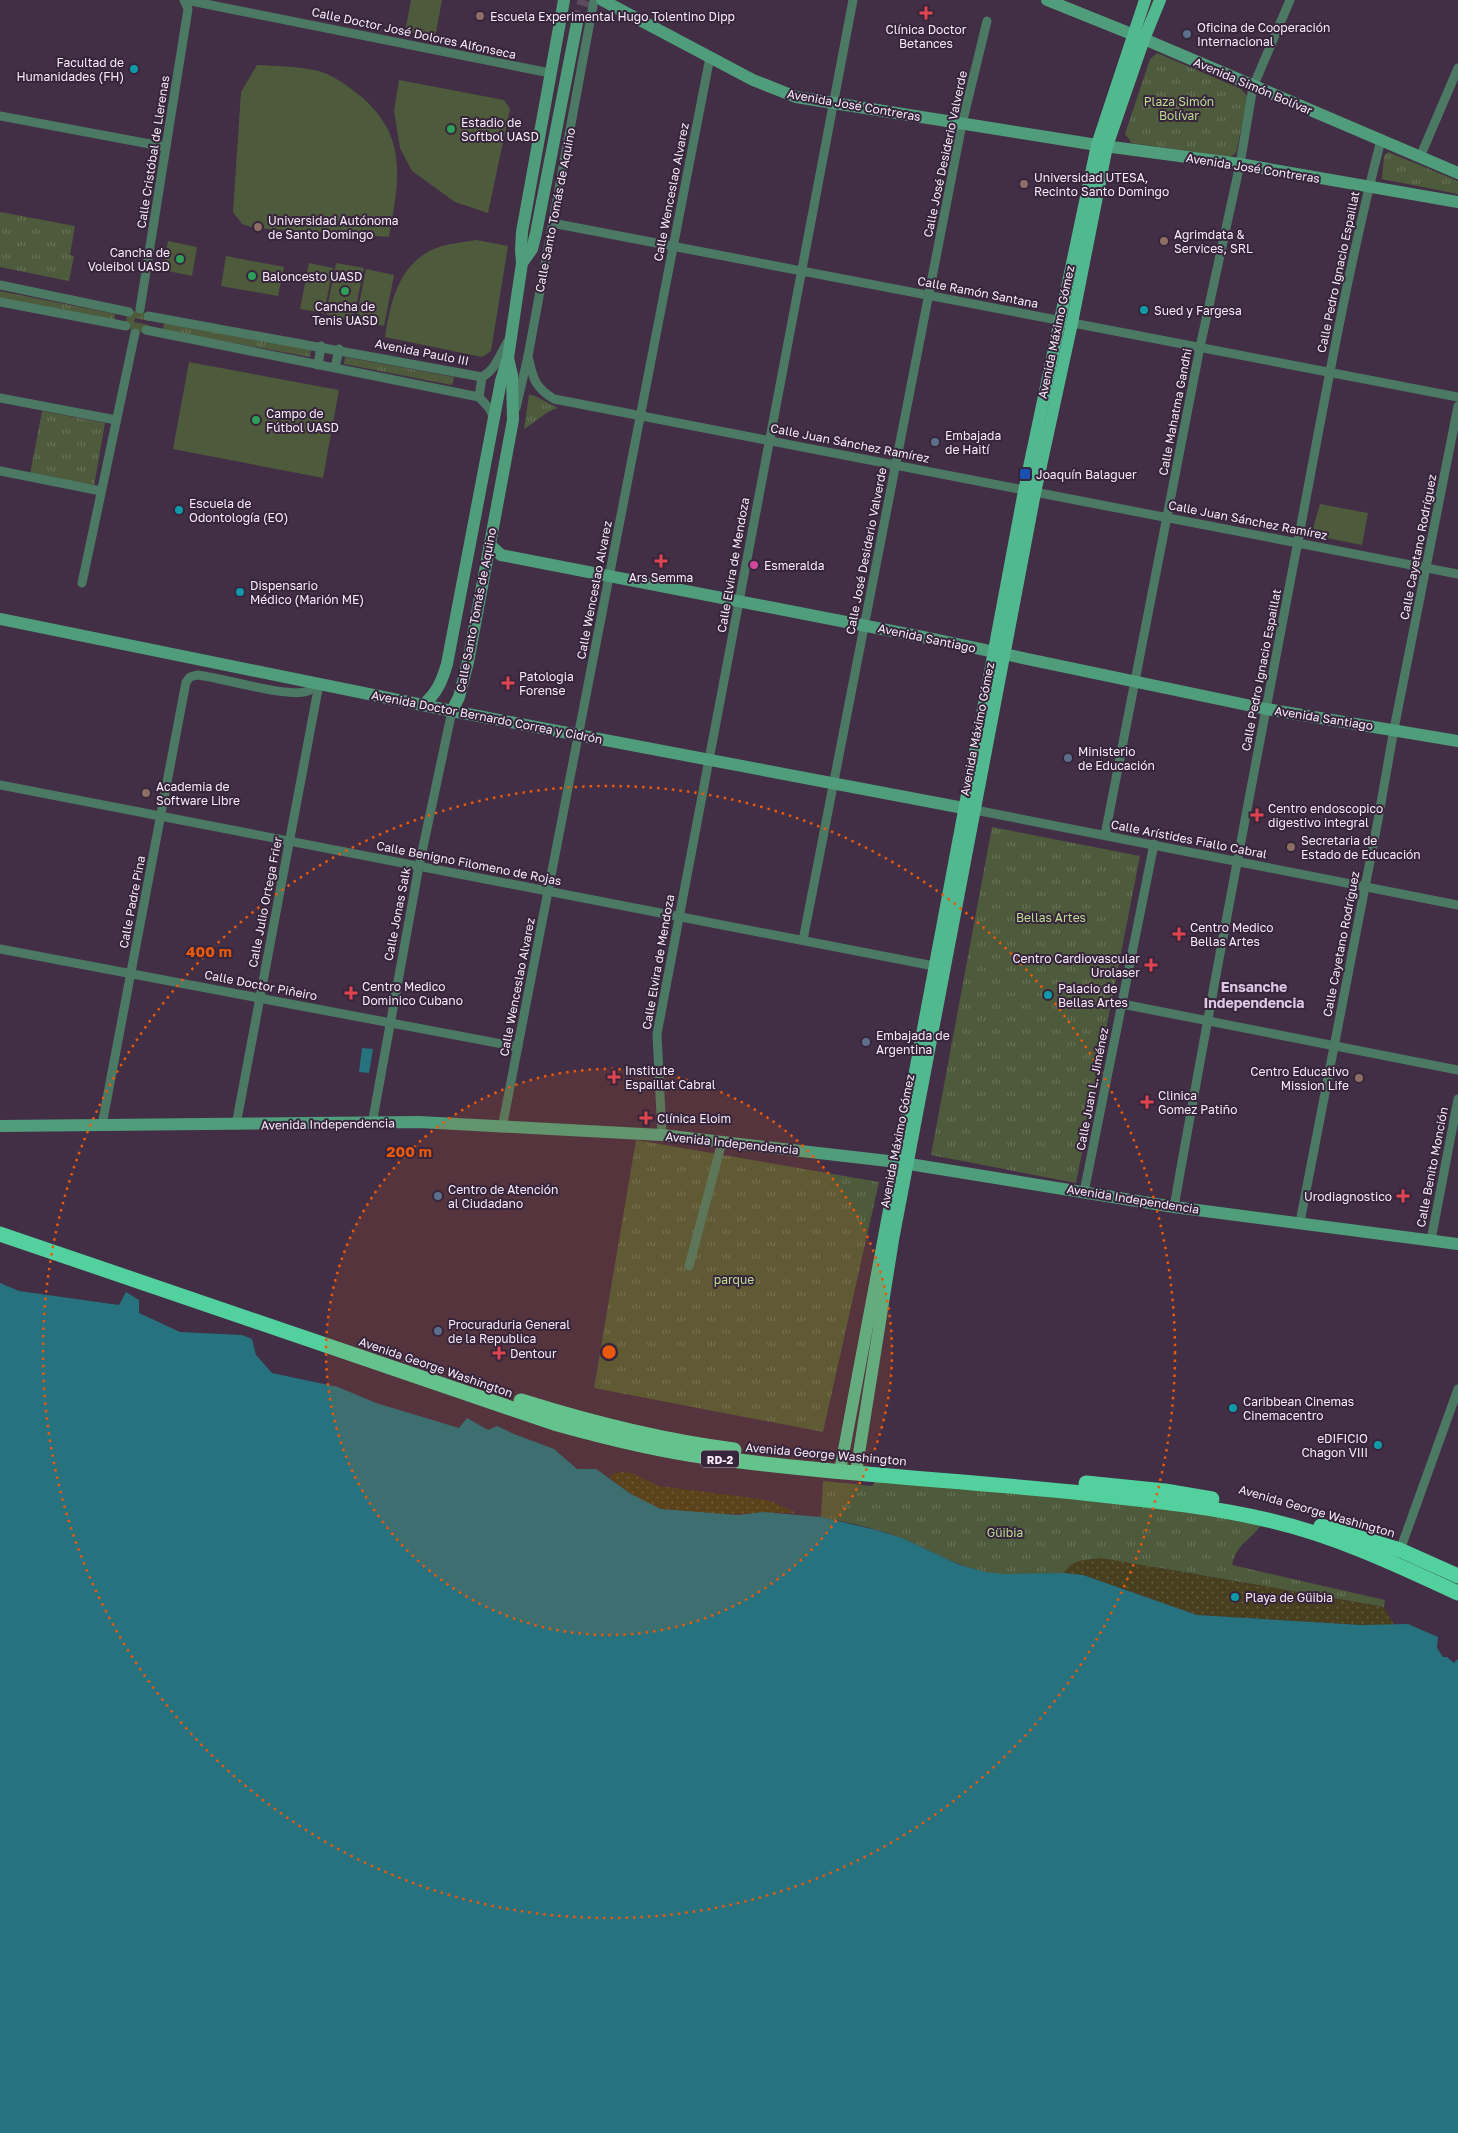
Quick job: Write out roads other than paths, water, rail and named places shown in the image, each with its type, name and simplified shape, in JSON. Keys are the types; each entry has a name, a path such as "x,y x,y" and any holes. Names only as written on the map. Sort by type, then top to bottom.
{"highway":[{"name":"Avenida George Washington","path":"0,1223 277,1319 570,1416 643,1435 841,1467"},
{"name":"Avenida George Washington","path":"0,1234 562,1425 615,1440 706,1457 857,1468 942,1470 1164,1491 1241,1504 1458,1576"},
{"name":"Avenida George Washington","path":"1397,1557 1458,1593"}],"main road":[{"name":"Calle Santo Tomás de Aquino","path":"423,705 433,696 441,684 447,664 501,381 508,358 522,263 522,232 564,0"},
{"name":"Avenida José Contreras","path":"602,0 753,80 796,97 1102,146 1240,164 1458,202"},
{"name":"Avenida Simón Bolívar","path":"1048,0 1138,36 1458,174"},
{"name":"Avenida Máximo Gómez","path":"841,1467 902,1163 1030,492 1067,322 1102,146 1138,36 1145,0"},
{"name":"Avenida Máximo Gómez","path":"1138,36 1160,0"},
{"path":"522,263 532,249 536,233 577,23"},
{"name":"Calle Santo Tomás de Aquino","path":"452,711 459,697 468,662 513,420 512,375 508,358"},
{"name":"Avenida Santiago","path":"489,544 501,555 865,625 1266,709 1394,729 1458,742"},
{"name":"Avenida Doctor Bernardo Correa y Cidrón","path":"0,619 452,711 969,809"},
{"name":"Avenida Máximo Gómez","path":"857,1468 893,1240 902,1163 934,966 969,809"},
{"name":"Avenida Independencia","path":"0,1126 372,1124 419,1122 502,1128 662,1135 902,1163 1174,1206 1458,1244"}],"street":[{"name":"Calle Doctor José Dolores Alfonseca","path":"185,0 550,73"},
{"name":"Calle Cristóbal de Llerenas","path":"140,309 188,9 185,0"},
{"name":"Calle Santo Tomás de Aquino","path":"513,420 528,356 594,0"},
{"name":"Calle Elvira de Mendoza","path":"662,1135 657,1034 853,0"},
{"name":"Calle Mahatma Gandhi","path":"1105,835 1200,347 1240,164 1253,86 1290,0"},
{"name":"Calle José Desiderio Valverde","path":"803,940 962,124 987,21"},
{"name":"Calle Wenceslao Alvarez","path":"502,1128 710,57"},
{"path":"1420,157 1458,68"},
{"path":"0,116 166,147"},
{"name":"Calle Pedro Ignacio Espaillat","path":"1174,1206 1207,1020 1298,542 1331,372 1380,140"},
{"name":"Calle Ramón Santana","path":"552,223 1458,397"},
{"path":"0,285 129,312 140,309 148,316 149,323 146,330"},
{"path":"0,302 126,326 135,333"},
{"path":"126,326 125,319 129,312"},
{"name":"Avenida Paulo III","path":"148,316 339,349 482,377 494,368 502,349 510,338"},
{"path":"135,333 146,330 479,397 489,408 495,419"},
{"path":"82,583 135,333"},
{"path":"318,365 321,346"},
{"path":"336,368 339,349"},
{"name":"Calle Juan Sánchez Ramírez","path":"528,356 536,384 543,392 554,398 1458,574"},
{"path":"479,397 482,377"},
{"path":"0,398 116,420"},
{"name":"Calle Cayetano Rodríguez","path":"1300,1222 1458,406"},
{"path":"0,471 101,491"},
{"name":"Calle Padre Pina","path":"102,1125 186,682 190,677 197,675 272,690 301,693 311,689 317,683"},
{"name":"Calle Julio Ortega Frier","path":"236,1125 317,683"},
{"name":"Calle Jonas Salk","path":"372,1124 389,1022 419,866 452,711"},
{"name":"Calle Benigno Filomeno de Rojas","path":"0,785 934,966"},
{"name":"Calle Arístides Fiallo Cabral","path":"969,809 1458,905"},
{"name":"Calle Juan L. Jiménez","path":"1084,1192 1154,844"},
{"name":"Calle Doctor Piñeiro","path":"0,949 518,1047"},
{"path":"1122,1004 1458,1070"},
{"name":"Calle Benito Monción","path":"1431,1240 1458,1099"},
{"path":"689,1266 722,1142"},
{"path":"1397,1557 1458,1389"}],"water":[{"path":"362,1048 373,1049 369,1073 359,1072"},
{"path":"0,1283 19,1291 119,1305 126,1292 139,1300 139,1313 180,1332 242,1335 252,1339 256,1355 272,1373 338,1387 376,1403 459,1428 467,1418 488,1430 497,1426 554,1449 577,1469 596,1469 631,1494 661,1509 738,1515 763,1512 821,1517 902,1538 960,1565 985,1572 1083,1575 1197,1615 1361,1625 1408,1624 1438,1637 1437,1648 1443,1657 1447,1657 1454,1663 1458,1659 1458,2133 0,2133"}],"tunnel":[{"path":"577,23 584,0"}],"place":[{"name":"Clínica Doctor Betances","path":"926,13"},
{"name":"Escuela Experimental Hugo Tolentino Dipp","path":"480,16"},
{"name":"Oficina de Cooperación Internacional","path":"1187,34"},
{"name":"Facultad de Humanidades (FH)","path":"134,69"},
{"name":"Estadio de Softbol UASD","path":"451,129"},
{"name":"Universidad UTESA, Recinto Santo Domingo","path":"1024,184"},
{"name":"Universidad Autónoma de Santo Domingo","path":"258,227"},
{"name":"Agrimdata & Services, SRL","path":"1164,241"},
{"name":"Cancha de Voleibol UASD","path":"180,259"},
{"name":"Baloncesto UASD","path":"252,276"},
{"name":"Cancha de Tenis UASD","path":"345,291"},
{"name":"Sued y Fargesa","path":"1144,310"},
{"name":"Campo de Fútbol UASD","path":"256,420"},
{"name":"Embajada de Haití","path":"935,442"},
{"name":"Joaquín Balaguer","path":"1025,474"},
{"name":"Escuela de Odontología (EO)","path":"179,510"},
{"name":"Ars Semma","path":"661,561"},
{"name":"Esmeralda","path":"754,565"},
{"name":"Dispensario Médico (Marión ME)","path":"240,592"},
{"name":"Patologia Forense","path":"508,683"},
{"name":"Ministerio de Educación","path":"1068,758"},
{"name":"Academia de Software Libre","path":"146,793"},
{"name":"Centro endoscopico digestivo integral","path":"1257,815"},
{"name":"Secretaria de Estado de Educación","path":"1291,847"},
{"name":"Centro Medico Bellas Artes","path":"1179,934"},
{"name":"Centro Cardiovascular Urolaser","path":"1151,965"},
{"name":"Centro Medico Dominico Cubano","path":"351,993"},
{"name":"Palacio de Bellas Artes","path":"1048,995"},
{"name":"Embajada de Argentina","path":"866,1042"},
{"name":"Institute Espaillat Cabral","path":"614,1077"},
{"name":"Centro Educativo Mission Life","path":"1359,1078"},
{"name":"Clinica Gomez Patiño","path":"1147,1102"},
{"name":"Clínica Eloim","path":"646,1118"},
{"name":"Centro de Atención al Ciudadano","path":"438,1196"},
{"name":"Urodiagnostico","path":"1403,1196"},
{"name":"Procuraduria General de la Republica","path":"438,1331"},
{"name":"Dentour","path":"499,1353"},
{"name":"Caribbean Cinemas Cinemacentro","path":"1233,1408"},
{"name":"eDIFICIO Chagon VIII","path":"1378,1445"},
{"name":"Playa de Güibia","path":"1235,1597"}],"district":[{"name":"Ensanche Independencia","path":"1254,994"}],"park label":[{"name":"Plaza Simón Bolívar","path":"1179,108"},
{"name":"Bellas Artes","path":"1051,917"},
{"name":"parque","path":"734,1279"},
{"name":"Güibia","path":"1005,1532"}]}
